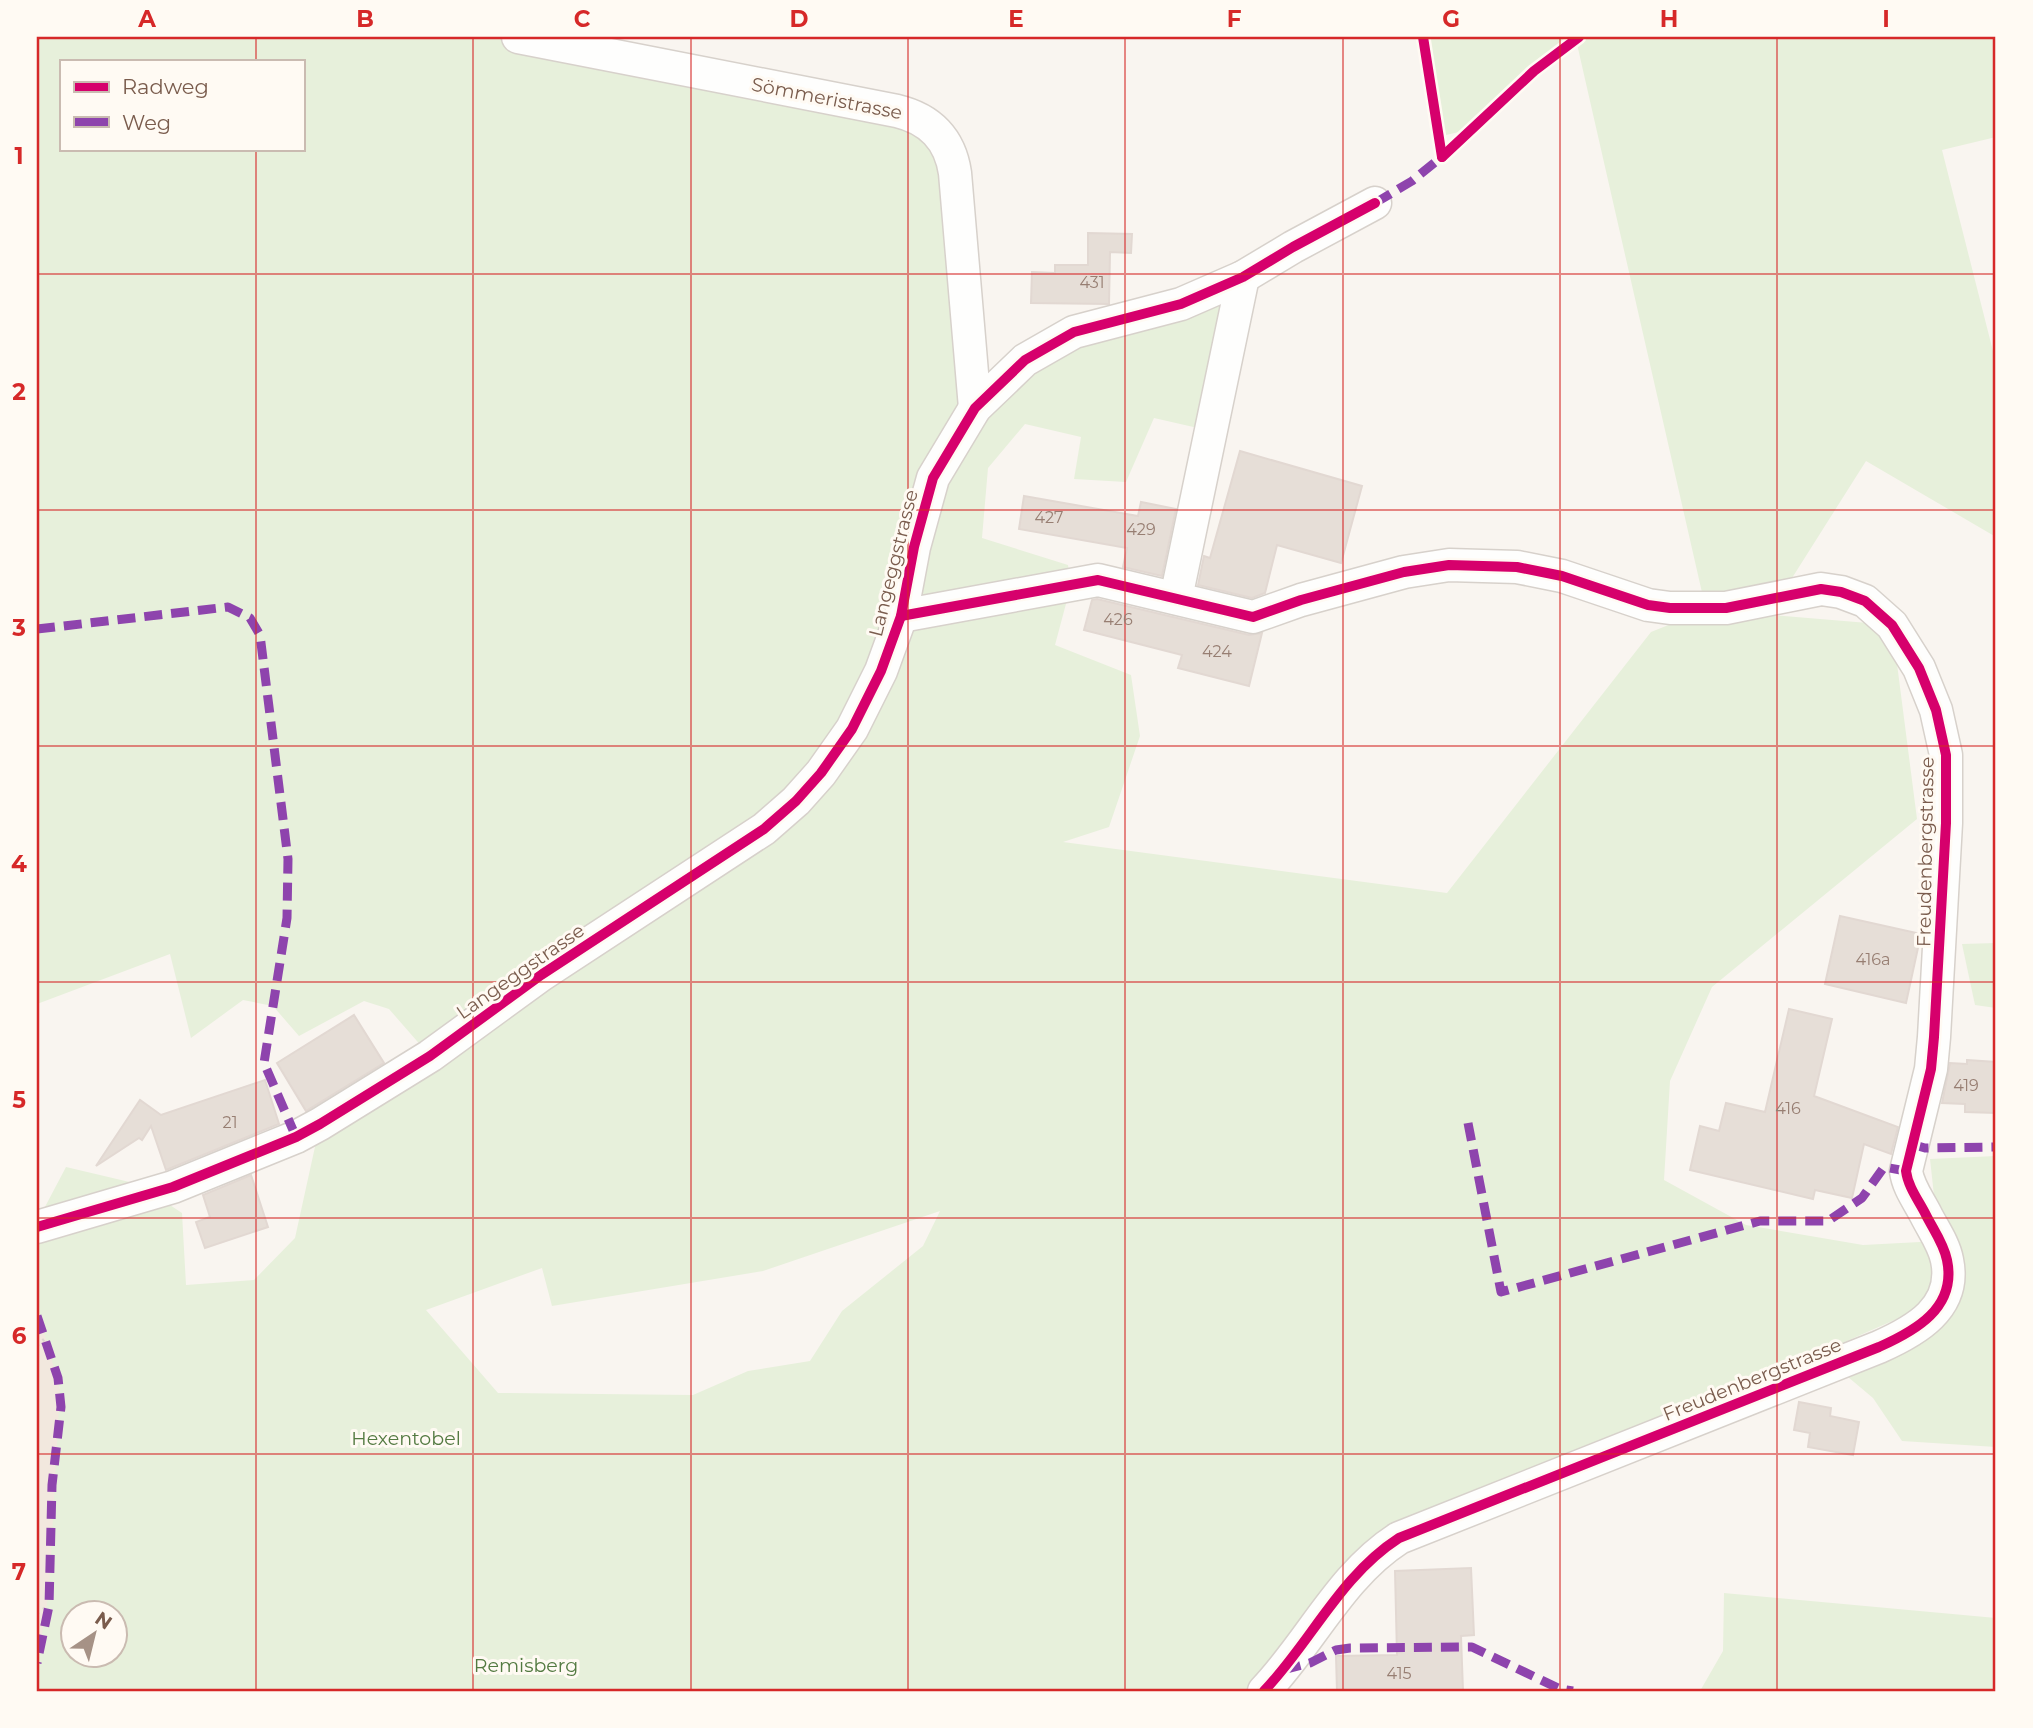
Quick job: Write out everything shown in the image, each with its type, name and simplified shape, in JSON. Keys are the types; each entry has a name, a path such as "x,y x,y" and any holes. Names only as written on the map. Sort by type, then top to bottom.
{"street":[{"name":"Sömmeristrasse","path":"519,37 897,111 914,116 935,129 947,144 955,173 975,408"},
{"name":"Langeggstrasse","path":"37,1227 173,1187 296,1137 320,1124 430,1056 541,975 764,829 796,801 821,773 852,729 881,671 901,617 914,547 933,478 975,408 1024,360 1074,332 1181,304 1243,277 1375,204"},
{"path":"1176,598 1243,277"},
{"name":"Freudenbergstrasse","path":"901,617 1098,580 1252,617 1301,600 1404,572 1449,565 1517,567 1542,572 1648,605 1688,609 1726,608 1811,590 1841,592 1865,601 1880,613 1905,643 1930,692 1946,755 1946,823 1931,1069 1906,1171 1909,1185 1940,1241 1947,1263 1944,1292 1932,1315 1917,1328 1879,1347 1399,1538 1355,1574 1283,1670 1264,1691"}],"path":[{"path":"37,1345 45,1339"},
{"path":"37,1613 49,1606"}],"shaded area":[{"path":"37,1284 60,1389 70,1400 59,1616 37,1691"}],"green space":[{"path":"37,37 510,37 935,136 975,407 1025,360 1243,277 1211,431 1154,418 1126,482 1074,479 1081,437 1025,424 988,468 982,538 1068,565 1071,585 1055,645 1131,675 1140,736 1109,827 1063,842 1447,893 1651,632 1706,610 1577,44 1587,37 1996,37 1996,137 1942,150 1996,363 1996,537 1866,461 1780,597 1710,610 1892,625 1917,819 1712,987 1670,1081 1664,1180 1746,1225 1863,1245 1939,1241 1930,1159 1996,1156 1996,1447 1902,1441 1873,1398 1848,1377 1883,1362 1940,1300 1399,1538 1262,1691 37,1691 37,1664 49,1591 60,1389 37,1308 37,1222 66,1167 138,1184 182,1213 186,1285 254,1280 295,1238 320,1124 430,1056 389,1009 364,1001 299,1036 273,1006 243,1000 191,1038 170,954 37,1004","holes":["940,1211 923,1246 842,1311 810,1361 748,1371 693,1395 498,1393 426,1310 542,1268 552,1306 763,1271"]},
{"path":"1425,37 1568,37 1527,67 1459,132 1446,135 1429,83"},
{"path":"1996,943 1996,1008 1975,1005 1962,944"},
{"path":"1724,1593 1996,1618 1996,1691 1700,1691 1723,1651"}],"building":[{"path":"1088,233 1132,234 1131,253 1110,252 1109,304 1031,303 1032,272 1055,273 1055,265 1088,265"},
{"path":"1240,451 1362,486 1341,563 1277,545 1265,593 1252,598 1198,585 1204,556 1210,558"},
{"path":"1024,496 1138,516 1141,502 1176,509 1162,576 1123,567 1127,548 1019,529"},
{"path":"1092,600 1249,635 1262,633 1249,686 1178,668 1182,655 1084,630"},
{"path":"1840,916 1921,934 1906,1003 1825,984"},
{"path":"1789,1009 1832,1019 1814,1096 1898,1127 1891,1154 1864,1144 1852,1198 1815,1190 1813,1199 1690,1170 1700,1126 1719,1131 1726,1103 1765,1112"},
{"path":"354,1015 384,1063 306,1111 277,1063"},
{"path":"1967,1060 1996,1062 1996,1113 1965,1112 1965,1104 1942,1103 1950,1063 1967,1064"},
{"path":"265,1080 279,1124 166,1170 151,1126 142,1140 139,1138 96,1166 140,1100 161,1115"},
{"path":"251,1175 268,1227 205,1248 196,1222 210,1217 203,1195"},
{"path":"1799,1402 1831,1408 1830,1416 1859,1422 1853,1455 1808,1447 1810,1433 1794,1430"},
{"path":"1471,1568 1474,1635 1461,1636 1463,1691 1337,1691 1336,1656 1397,1655 1395,1571"}],"marked path":[{"path":"1375,203 1412,181 1445,154"},
{"path":"37,629 228,607 250,618 260,635 288,859 287,918 264,1063 296,1137"},
{"path":"1468,1123 1501,1292 1760,1221 1828,1221 1862,1198 1884,1167 1906,1171"},
{"path":"1911,1144 1925,1148 1996,1147"},
{"path":"37,1316 58,1378 61,1407 52,1485 49,1606 37,1663"},
{"path":"1283,1670 1310,1663 1336,1650 1350,1648 1472,1647 1560,1689 1573,1691"}],"cycle path":[{"path":"1423,37 1442,157"},
{"path":"1442,157 1534,71 1579,37"},
{"path":"37,1227 173,1187 296,1137 320,1124 430,1056 541,975 764,829 796,801 821,773 852,729 881,671 901,616 914,547 933,478 975,408 1025,360 1074,332 1181,304 1243,277 1375,203"},
{"path":"901,616 1098,580 1253,617 1301,600 1404,572 1449,565 1517,567 1562,576 1648,605 1670,608 1726,608 1821,589 1841,592 1865,601 1892,625 1919,668 1936,710 1946,755 1946,823 1934,1037 1931,1069 1906,1171 1911,1188 1946,1254 1946,1292 1939,1304 1919,1325 1879,1347 1399,1538 1378,1553 1343,1590 1264,1691"}],"park label":[{"name":"Hexentobel","path":"406,1438"},
{"name":"Remisberg","path":"526,1665"}]}
